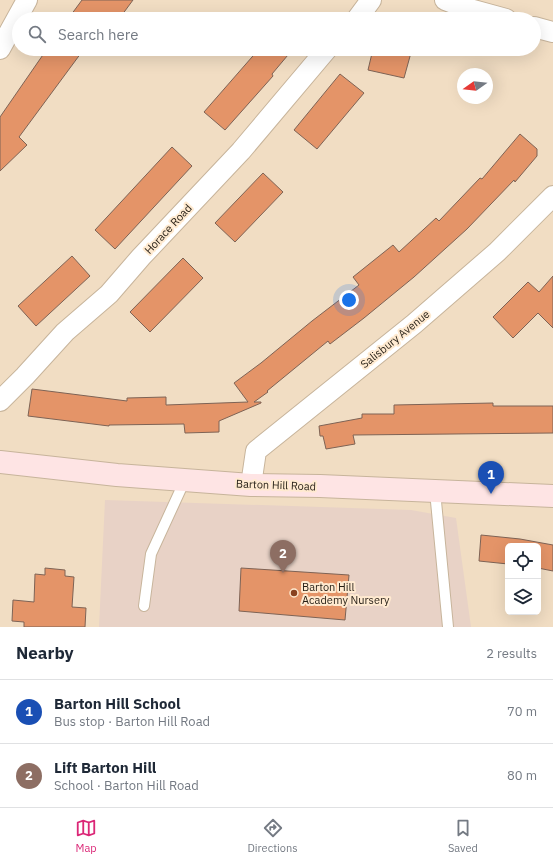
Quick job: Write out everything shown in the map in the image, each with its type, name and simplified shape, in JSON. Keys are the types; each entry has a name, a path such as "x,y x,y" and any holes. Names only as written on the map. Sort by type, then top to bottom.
{"street":[{"path":"20,12 27,0"},
{"path":"362,12 371,0"},
{"path":"445,0 481,12"},
{"path":"0,49 12,27"},
{"path":"541,29 553,32"},
{"name":"Horace Road","path":"0,401 65,332 109,294 241,151 321,56"},
{"name":"Salisbury Avenue","path":"251,484 256,451 414,324 497,252 553,196"},
{"name":"Barton Hill Road","path":"0,462 117,475 251,484 553,496"}],"lane":[{"path":"144,606 151,554 186,480"},
{"path":"435,491 448,627"}],"shaded area":[{"path":"105,500 411,510 456,518 471,627 99,627"}],"building":[{"path":"82,0 133,0 124,12 73,12"},
{"path":"42,56 79,56 19,137 27,145 0,171 0,117"},
{"path":"253,56 287,56 272,74 273,76 225,130 204,112"},
{"path":"371,56 410,56 404,78 368,70"},
{"path":"340,74 364,93 317,149 294,130"},
{"path":"520,134 537,149 537,156 515,182 514,180 467,229 414,277 330,344 328,341 254,402 261,403 219,421 219,432 185,433 184,424 109,426 28,416 32,389 127,401 127,398 166,397 166,405 248,402 234,383 359,285 353,277 393,245 399,252 436,218 439,221 480,178 482,179"},
{"path":"172,147 192,166 115,249 95,230"},
{"path":"263,173 283,192 235,242 215,223"},
{"path":"72,256 90,276 36,326 18,306"},
{"path":"183,258 203,278 150,332 130,312"},
{"path":"553,276 553,328 538,313 513,338 493,317 528,282 539,292"},
{"path":"493,403 493,406 553,406 553,433 353,435 355,444 326,449 323,436 320,436 319,426 362,418 362,414 394,414 394,405"},
{"path":"481,535 520,539 553,545 553,571 541,569 541,543 505,543 505,564 479,561"},
{"path":"45,568 65,570 65,576 74,577 72,607 86,608 85,627 24,627 24,622 12,621 13,600 34,602 35,574 45,575"},
{"name":"Barton Hill Academy Nursery","path":"241,568 349,575 345,620 239,611"}],"place":[{"name":"Barton Hill School","path":"491,494"},
{"name":"Lift Barton Hill","path":"283,573"},
{"name":"Barton Hill Academy Nursery","path":"294,593"}]}
